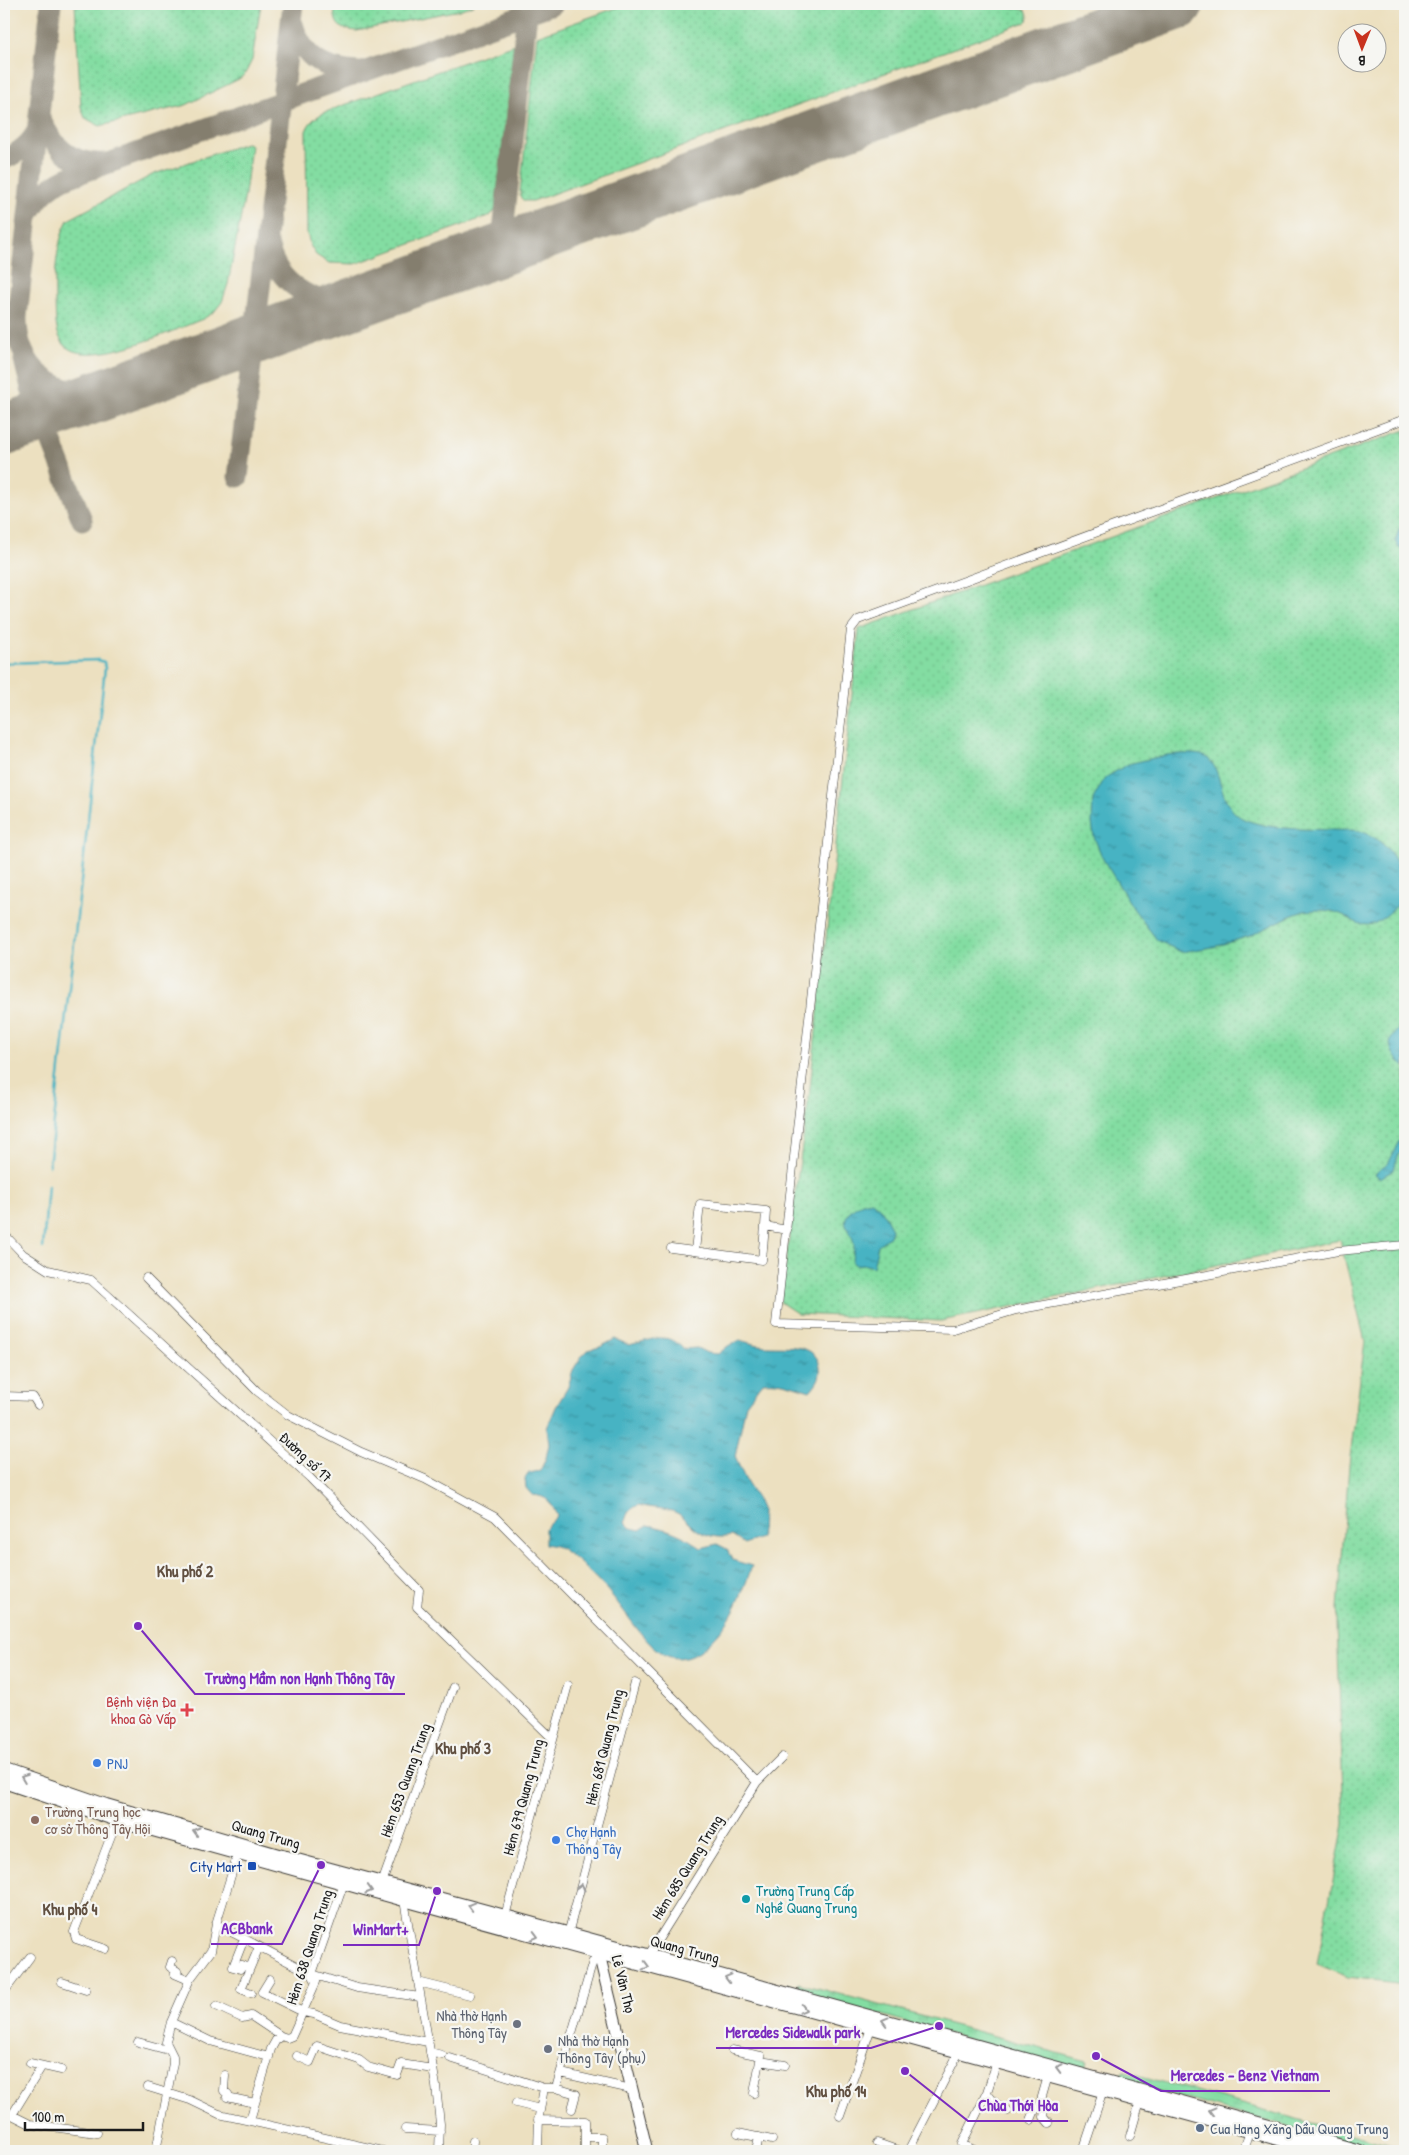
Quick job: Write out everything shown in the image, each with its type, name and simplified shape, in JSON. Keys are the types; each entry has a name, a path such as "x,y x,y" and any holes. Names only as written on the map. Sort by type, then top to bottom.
{"main road":[{"name":"Quang Trung","path":"4,1770 54,1794"},
{"name":"Quang Trung","path":"4,1782 54,1794 238,1854 382,1883 506,1916 568,1934 598,1948 648,1956 783,1998 871,2028 962,2047 997,2062 1048,2076 1104,2086 1140,2101 1322,2151"},
{"name":"Quang Trung","path":"118,1814 320,1872 344,1883 404,1900 598,1948 1104,2086 1360,2151"},
{"name":"Lê Văn Thọ","path":"598,1948 647,2151"}],"street":[{"path":"1405,419 858,620 851,629 776,1324 953,1329 1016,1310 1094,1295 1338,1251 1405,1245"},
{"path":"671,1248 762,1260 766,1211 700,1204 695,1251"},
{"path":"765,1226 787,1230"},
{"name":"Đường số 17","path":"4,1234 23,1254 48,1270 91,1280 310,1478 418,1590 417,1607 553,1739"},
{"path":"146,1278 257,1390 288,1415 361,1452 425,1479 495,1517 757,1782"},
{"path":"4,1396 33,1397 38,1404"},
{"name":"Hẻm 681 Quang Trung","path":"568,1934 635,1683"},
{"name":"Hẻm 679 Quang Trung","path":"506,1916 568,1685"},
{"name":"Hẻm 653 Quang Trung","path":"382,1883 453,1687"},
{"name":"Hẻm 685 Quang Trung","path":"648,1956 750,1792 782,1756"},
{"path":"106,1949 76,1939 74,1932 118,1814"},
{"path":"158,2149 173,2056 166,2042 171,2022 189,1980 211,1951 216,1924 238,1854"},
{"name":"Hẻm 638 Quang Trung","path":"250,2120 276,2040 281,2036 287,2038 292,2036 316,1982 312,1974 344,1883"},
{"path":"404,1900 434,2069 440,2131 439,2151"},
{"path":"216,1924 312,1974 357,1988 420,1997"},
{"path":"244,1939 233,1967 240,1969 242,1965 250,1968"},
{"path":"252,1993 241,1989 259,1946"},
{"path":"556,2088 598,1948"},
{"path":"4,1992 30,1957"},
{"path":"172,1961 170,1967 177,1971 175,1974 189,1980"},
{"path":"270,1979 262,1992 303,2012 314,2014 340,2025 428,2042"},
{"path":"62,1982 86,1990"},
{"path":"418,1982 470,1995"},
{"path":"216,2006 242,2018 251,2016 281,2036"},
{"path":"171,2022 210,2041 269,2057"},
{"path":"840,2116 871,2028"},
{"path":"138,2042 164,2050 168,2047"},
{"path":"296,2056 310,2062 317,2046 359,2060 368,2067 397,2075 401,2064 434,2069"},
{"path":"908,2151 962,2047"},
{"path":"732,2050 762,2056 754,2093"},
{"path":"430,2052 544,2088 556,2088 576,2094 572,2109"},
{"path":"760,2061 785,2065"},
{"path":"976,2151 962,2144 987,2093 997,2062"},
{"path":"30,2063 61,2070"},
{"path":"12,2115 42,2066"},
{"path":"562,2072 631,2088"},
{"path":"225,2074 224,2091 228,2094 227,2097 255,2103"},
{"path":"1031,2120 1035,2110 1039,2107 1048,2076"},
{"path":"1083,2151 1104,2086"},
{"path":"148,2087 190,2100 219,2114 367,2150 383,2151"},
{"path":"538,2151 538,2120 544,2088"},
{"path":"987,2093 995,2103 1008,2111"},
{"path":"1130,2136 1140,2101"},
{"path":"516,2103 540,2109"},
{"path":"1039,2107 1046,2110 1044,2117 1049,2123"},
{"path":"4,2112 30,2124 97,2133"},
{"path":"538,2120 585,2121 584,2151"},
{"path":"405,2130 440,2131"},
{"path":"1243,2151 1250,2132"},
{"path":"738,2133 772,2140"},
{"path":"585,2137 602,2138 602,2151"},
{"path":"756,2151 759,2137"},
{"path":"472,2151 473,2140"},
{"path":"877,2143 900,2151"}],"green space":[{"path":"75,4 261,4 252,60 245,74 239,79 186,105 100,126 85,118 81,107"},
{"path":"334,4 475,4 459,10 357,31 345,29 338,24"},
{"path":"627,4 995,4 1026,10 1029,17 1026,22 533,201 524,201 521,198 520,192 537,36"},
{"path":"514,44 495,211 491,215 355,264 329,263 316,255 310,245 307,233 306,131 311,122 318,116 331,110"},
{"path":"246,143 251,146 245,195 228,284 222,302 214,312 203,319 152,339 109,351 90,353 74,351 63,343 56,323 55,282 58,249 68,220 154,174"},
{"path":"1405,430 1405,1984 1348,1977 1317,1964 1344,1824 1337,1622 1349,1465 1365,1341 1340,1240 941,1321 798,1314 780,1302 809,1097 859,629"},
{"path":"798,1983 1087,2061 1084,2072 796,1991"},
{"path":"1123,2071 1405,2149 1405,2151 1376,2151 1119,2081"}],"water":[{"path":"1405,524 1405,552 1399,548 1395,541 1399,529"},
{"path":"1405,689 1405,717 1396,714 1395,703"},
{"path":"1197,754 1209,759 1218,775 1224,796 1229,805 1236,814 1246,820 1267,826 1289,828 1357,830 1372,836 1388,849 1398,866 1402,887 1401,900 1389,914 1373,924 1367,925 1330,911 1304,911 1250,936 1213,947 1181,952 1157,940 1133,908 1103,859 1094,837 1092,823 1093,799 1105,778 1128,764 1167,755"},
{"path":"1405,1025 1405,1068 1395,1056 1390,1045 1393,1035"},
{"path":"1405,1135 1405,1150 1398,1154 1394,1170 1380,1178 1375,1174 1388,1163 1399,1141"},
{"path":"872,1201 881,1209 892,1229 890,1236 878,1245 873,1267 863,1264 856,1265 852,1262 854,1244 846,1223 848,1213 852,1209"},
{"path":"657,1338 672,1340 683,1349 697,1348 707,1353 718,1354 740,1340 759,1345 795,1347 811,1352 817,1358 820,1367 818,1380 810,1391 792,1385 763,1382 746,1404 735,1457 762,1511 761,1538 744,1544 732,1536 711,1536 696,1529 677,1513 663,1509 639,1505 628,1513 625,1522 631,1528 640,1530 648,1525 663,1528 688,1539 701,1548 717,1544 727,1549 732,1560 752,1566 739,1601 727,1622 712,1640 698,1652 683,1658 668,1656 657,1650 640,1632 609,1592 585,1568 561,1549 545,1544 545,1528 557,1516 553,1507 545,1498 532,1495 526,1488 525,1478 529,1473 540,1471 546,1458 549,1444 547,1428 556,1407 568,1387 573,1370 581,1357 588,1350 600,1347 615,1339 629,1345"}],"waterway":[{"path":"4,663 98,660 104,662 105,668 49,1166"},
{"path":"43,1248 48,1185"}],"taxiway":[{"path":"51,4 17,317 18,335 23,351 31,364 53,384 68,390 102,395"},
{"path":"238,477 293,4"},
{"path":"501,250 528,4"},
{"path":"28,216 44,193 67,178 553,4"},
{"path":"293,24 303,46 317,60 335,69 359,72"},
{"path":"39,116 50,137 64,152 82,161 106,163"},
{"path":"4,159 24,147 38,129"},
{"path":"268,244 279,271 299,289 311,296 324,300 352,304"},
{"path":"24,360 31,388 82,520"}],"runway":[{"path":"5,430 1178,4"}],"place":[{"name":"Trường Mầm non Hạnh Thông Tây","path":"138,1626"},
{"name":"Bệnh viện Đa khoa Gò Vấp","path":"187,1710"},
{"name":"PNJ","path":"97,1763"},
{"name":"Trường Trung học cơ sở Thông Tây Hội","path":"35,1820"},
{"name":"Chợ Hạnh Thông Tây","path":"556,1840"},
{"name":"ACBbank","path":"321,1865"},
{"name":"City Mart","path":"252,1866"},
{"name":"WinMart+","path":"437,1891"},
{"name":"Trường Trung Cấp Nghề Quang Trung","path":"746,1899"},
{"name":"Nhà thờ Hạnh Thông Tây","path":"517,2024"},
{"name":"Mercedes Sidewalk park","path":"939,2026"},
{"name":"Nhà thờ Hạnh Thông Tây (phụ)","path":"548,2049"},
{"name":"Mercedes - Benz Vietnam","path":"1096,2056"},
{"name":"Chùa Thới Hòa","path":"905,2071"},
{"name":"Cua Hang Xăng Dầu Quang Trung","path":"1200,2128"}],"district":[{"name":"Khu phố 2","path":"185,1571"},
{"name":"Khu phố 3","path":"463,1748"},
{"name":"Khu phố 4","path":"70,1909"},
{"name":"Khu phố 14","path":"836,2091"}]}
